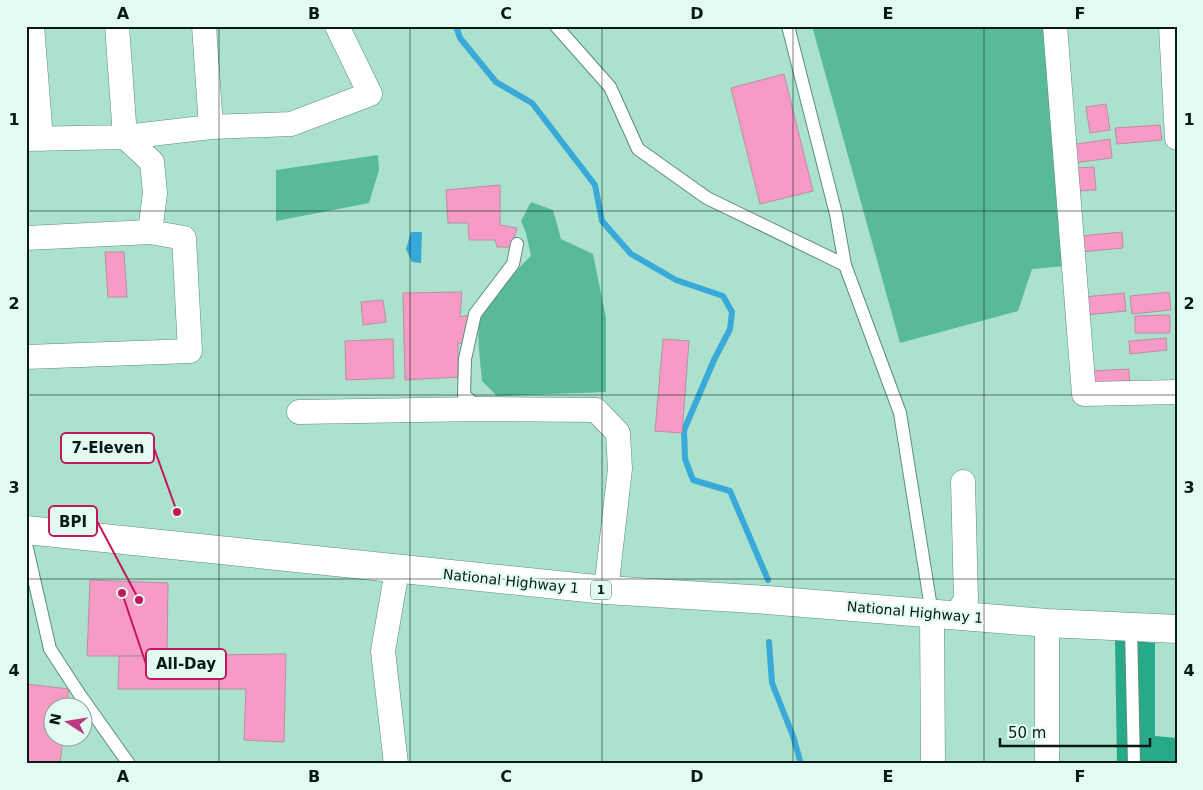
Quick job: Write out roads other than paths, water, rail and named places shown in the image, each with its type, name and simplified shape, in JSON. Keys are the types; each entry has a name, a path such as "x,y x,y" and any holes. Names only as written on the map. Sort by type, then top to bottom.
{"highway":[{"name":"National Highway 1","path":"26,530 397,570 606,590 767,600 1047,623 1177,629"}],"street":[{"path":"32,26 33,139 125,137 211,127 291,124 370,94 337,26"},
{"path":"117,26 125,137 152,162 155,193 150,232"},
{"path":"204,26 211,127"},
{"path":"1055,26 1084,394 1177,392"},
{"path":"1171,26 1177,138"},
{"path":"26,238 150,232 184,238 190,350 26,357"},
{"path":"299,412 480,409 596,410 618,433 620,469 606,590"},
{"path":"933,764 943,615 966,600 963,482"},
{"path":"396,764 384,651 397,570"},
{"path":"1047,623 1047,764"}],"lane":[{"path":"556,26 610,87 638,149 707,198 845,265"},
{"path":"788,26 836,214 845,265 900,413 943,615"},
{"path":"480,409 464,395 465,358 475,314 513,264 517,244"},
{"path":"26,544 50,649 128,764"},
{"path":"1131,627 1134,764"}],"water":[{"path":"411,232 422,232 421,263 412,262 406,249"}],"waterway":[{"path":"456,26 460,38 496,82 532,103 595,185 602,221 631,254 676,280 723,296 732,312 730,329 714,360 684,430 685,459 693,480 730,491 768,580"},
{"path":"769,642 772,683 793,736 801,764"}],"place":[{"name":"7-Eleven","path":"177,512"},
{"name":"All-Day","path":"122,593"},
{"name":"BPI","path":"139,600"}]}
